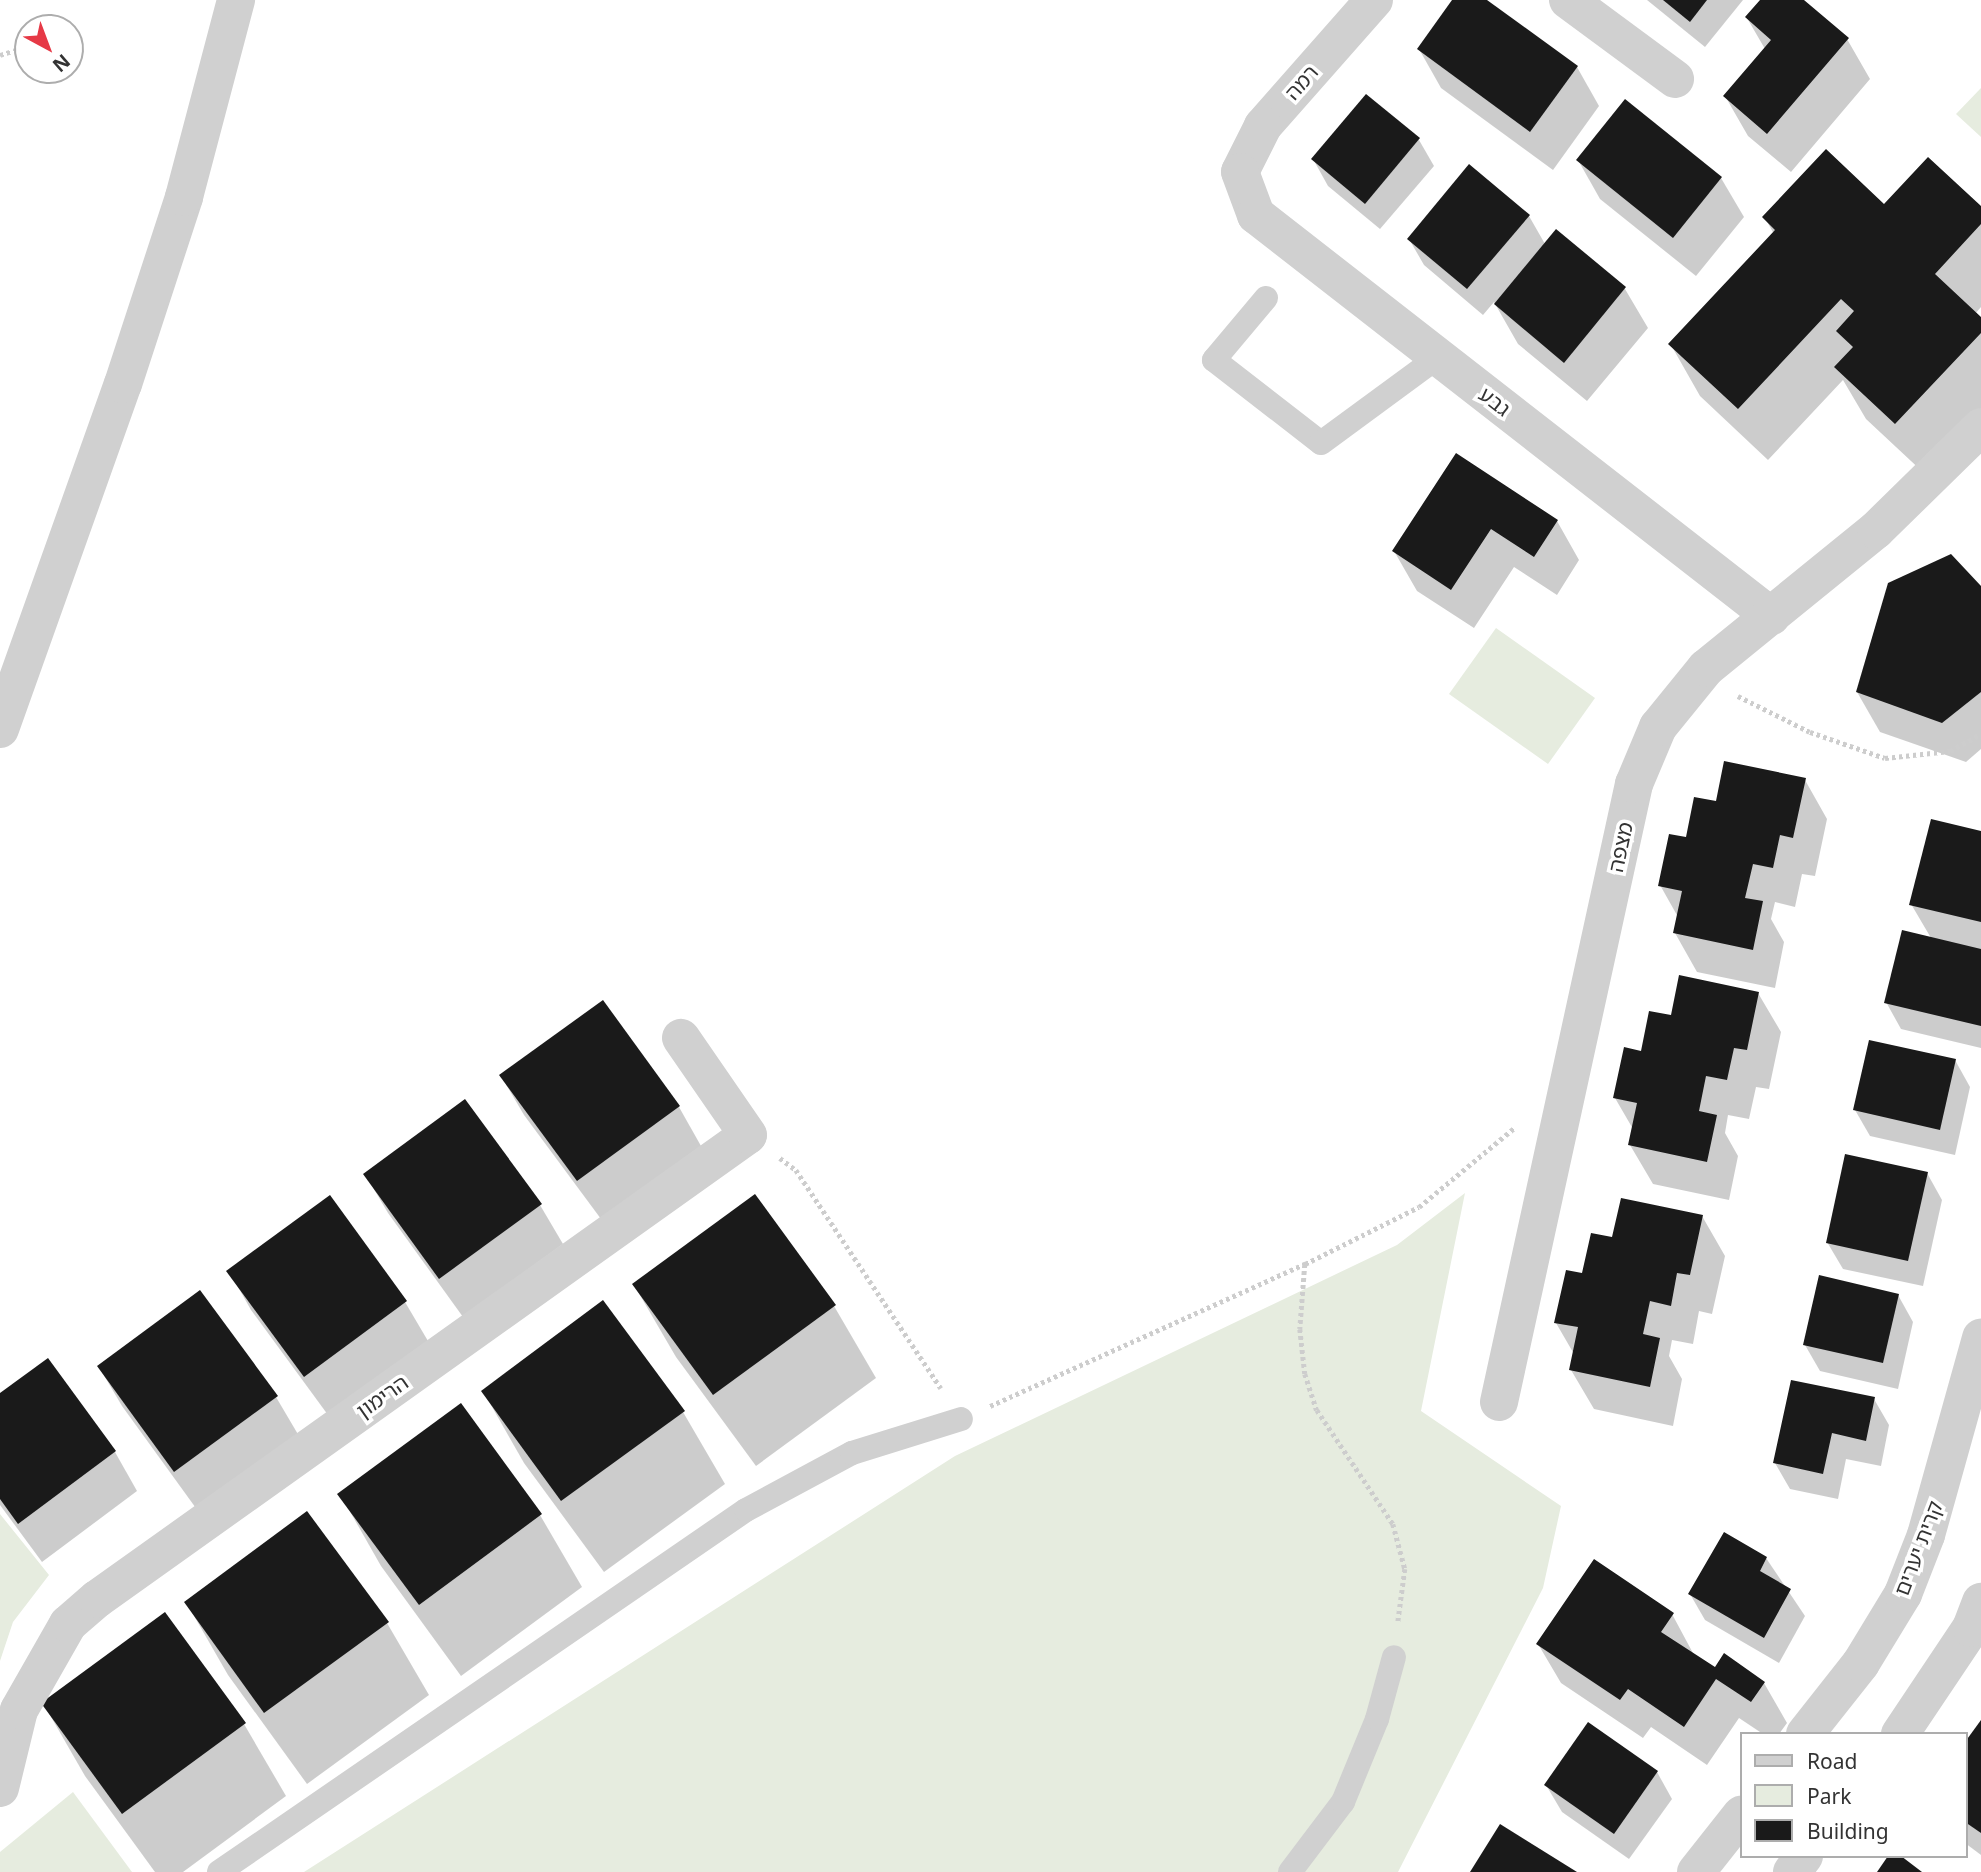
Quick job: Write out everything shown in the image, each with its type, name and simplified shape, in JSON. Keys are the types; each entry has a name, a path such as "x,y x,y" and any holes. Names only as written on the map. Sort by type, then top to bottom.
{"street":[{"path":"0,729 123,384 184,197 236,0"},
{"name":"רמה","path":"1240,172 1263,126 1374,0"},
{"path":"1568,0 1675,79"},
{"name":"גבע","path":"1240,172 1256,215 1771,617"},
{"name":"מצפה","path":"1499,1402 1634,784 1658,727 1706,668 1876,530 1981,427"},
{"path":"681,1038 748,1135"},
{"name":"הרימון","path":"0,1788 19,1710 44,1661 68,1624 97,1598 748,1135"},
{"name":"קרית יערים","path":"1807,1732 1861,1663 1903,1594 1930,1523 1981,1338"},
{"path":"1901,1732 1971,1628 1981,1602"},
{"path":"1696,1872 1740,1816"}],"lane":[{"path":"1266,298 1214,360 1321,443 1438,357"},
{"path":"219,1872 746,1510 852,1453 961,1419"},
{"path":"1290,1872 1343,1802 1377,1719 1394,1657"}],"path":[{"path":"1706,668 1744,701 1810,732 1885,758 1950,751 1981,734"},
{"path":"748,1135 796,1170 961,1419 1305,1264 1419,1207 1518,1124"},
{"path":"1305,1264 1300,1329 1305,1374 1317,1410 1393,1524 1405,1569 1394,1657"}],"green space":[{"path":"1981,88 1981,137 1956,114"},
{"path":"1496,628 1595,698 1548,764 1449,694"},
{"path":"1465,1193 1421,1411 1561,1506 1543,1588 1398,1872 304,1872 955,1456 1397,1245"},
{"path":"0,1514 49,1575 13,1622 0,1661"},
{"path":"73,1792 132,1872 0,1872 0,1852"}],"building":[{"path":"1452,0 1487,0 1578,66 1530,132 1417,49"},
{"path":"1663,0 1707,0 1690,22"},
{"path":"1760,0 1804,0 1849,38 1767,134 1723,96 1771,40 1745,17"},
{"path":"1366,94 1420,138 1365,204 1311,159"},
{"path":"1625,99 1722,177 1673,238 1576,160"},
{"path":"1826,149 1884,204 1928,157 1981,206 1981,224 1935,274 1981,317 1981,333 1895,424 1834,367 1853,347 1836,331 1854,311 1841,299 1738,409 1668,344 1775,230 1762,217"},
{"path":"1469,164 1530,215 1467,289 1407,239"},
{"path":"1556,229 1626,287 1564,363 1494,304"},
{"path":"1456,453 1558,520 1534,557 1491,529 1451,590 1392,551"},
{"path":"1951,554 1981,586 1981,692 1942,723 1856,692 1888,583"},
{"path":"1724,761 1806,778 1793,838 1780,835 1773,868 1753,864 1745,898 1763,901 1753,950 1673,933 1682,891 1658,886 1669,834 1686,837 1694,797 1716,801"},
{"path":"1931,819 1981,831 1981,922 1909,905"},
{"path":"1902,930 1981,949 1981,1026 1884,1003"},
{"path":"1679,975 1759,992 1747,1050 1734,1048 1727,1080 1706,1076 1699,1111 1717,1115 1707,1162 1628,1145 1637,1103 1613,1098 1624,1047 1641,1051 1649,1011 1671,1015"},
{"path":"603,1000 680,1106 577,1181 499,1075"},
{"path":"1869,1040 1956,1059 1940,1130 1853,1110"},
{"path":"465,1099 542,1204 439,1279 363,1174"},
{"path":"1845,1154 1928,1172 1908,1261 1826,1243"},
{"path":"755,1194 836,1305 713,1395 632,1284"},
{"path":"330,1195 407,1301 304,1377 226,1271"},
{"path":"1621,1198 1703,1215 1690,1275 1677,1273 1671,1306 1650,1301 1643,1334 1660,1338 1650,1387 1569,1370 1578,1327 1554,1323 1566,1270 1582,1273 1591,1233 1612,1237"},
{"path":"1819,1275 1899,1294 1883,1363 1803,1345"},
{"path":"200,1290 278,1396 174,1472 97,1366"},
{"path":"603,1300 685,1411 561,1501 481,1391"},
{"path":"48,1358 116,1451 18,1524 0,1499 0,1393"},
{"path":"1791,1380 1875,1397 1866,1441 1832,1433 1823,1474 1773,1463"},
{"path":"461,1403 542,1514 419,1605 337,1494"},
{"path":"307,1511 389,1622 264,1713 184,1602"},
{"path":"1724,1532 1767,1557 1760,1571 1791,1589 1764,1638 1688,1594"},
{"path":"1594,1559 1674,1613 1661,1632 1715,1667 1724,1653 1765,1682 1751,1702 1716,1679 1684,1727 1628,1689 1620,1700 1536,1644"},
{"path":"165,1612 246,1723 122,1814 41,1703"},
{"path":"1981,1720 1981,1833 1967,1823 1967,1739"},
{"path":"1588,1722 1658,1771 1614,1834 1544,1785"},
{"path":"1500,1824 1577,1872 1470,1872"},
{"path":"1887,1858 1904,1858 1922,1872 1877,1872"}]}
